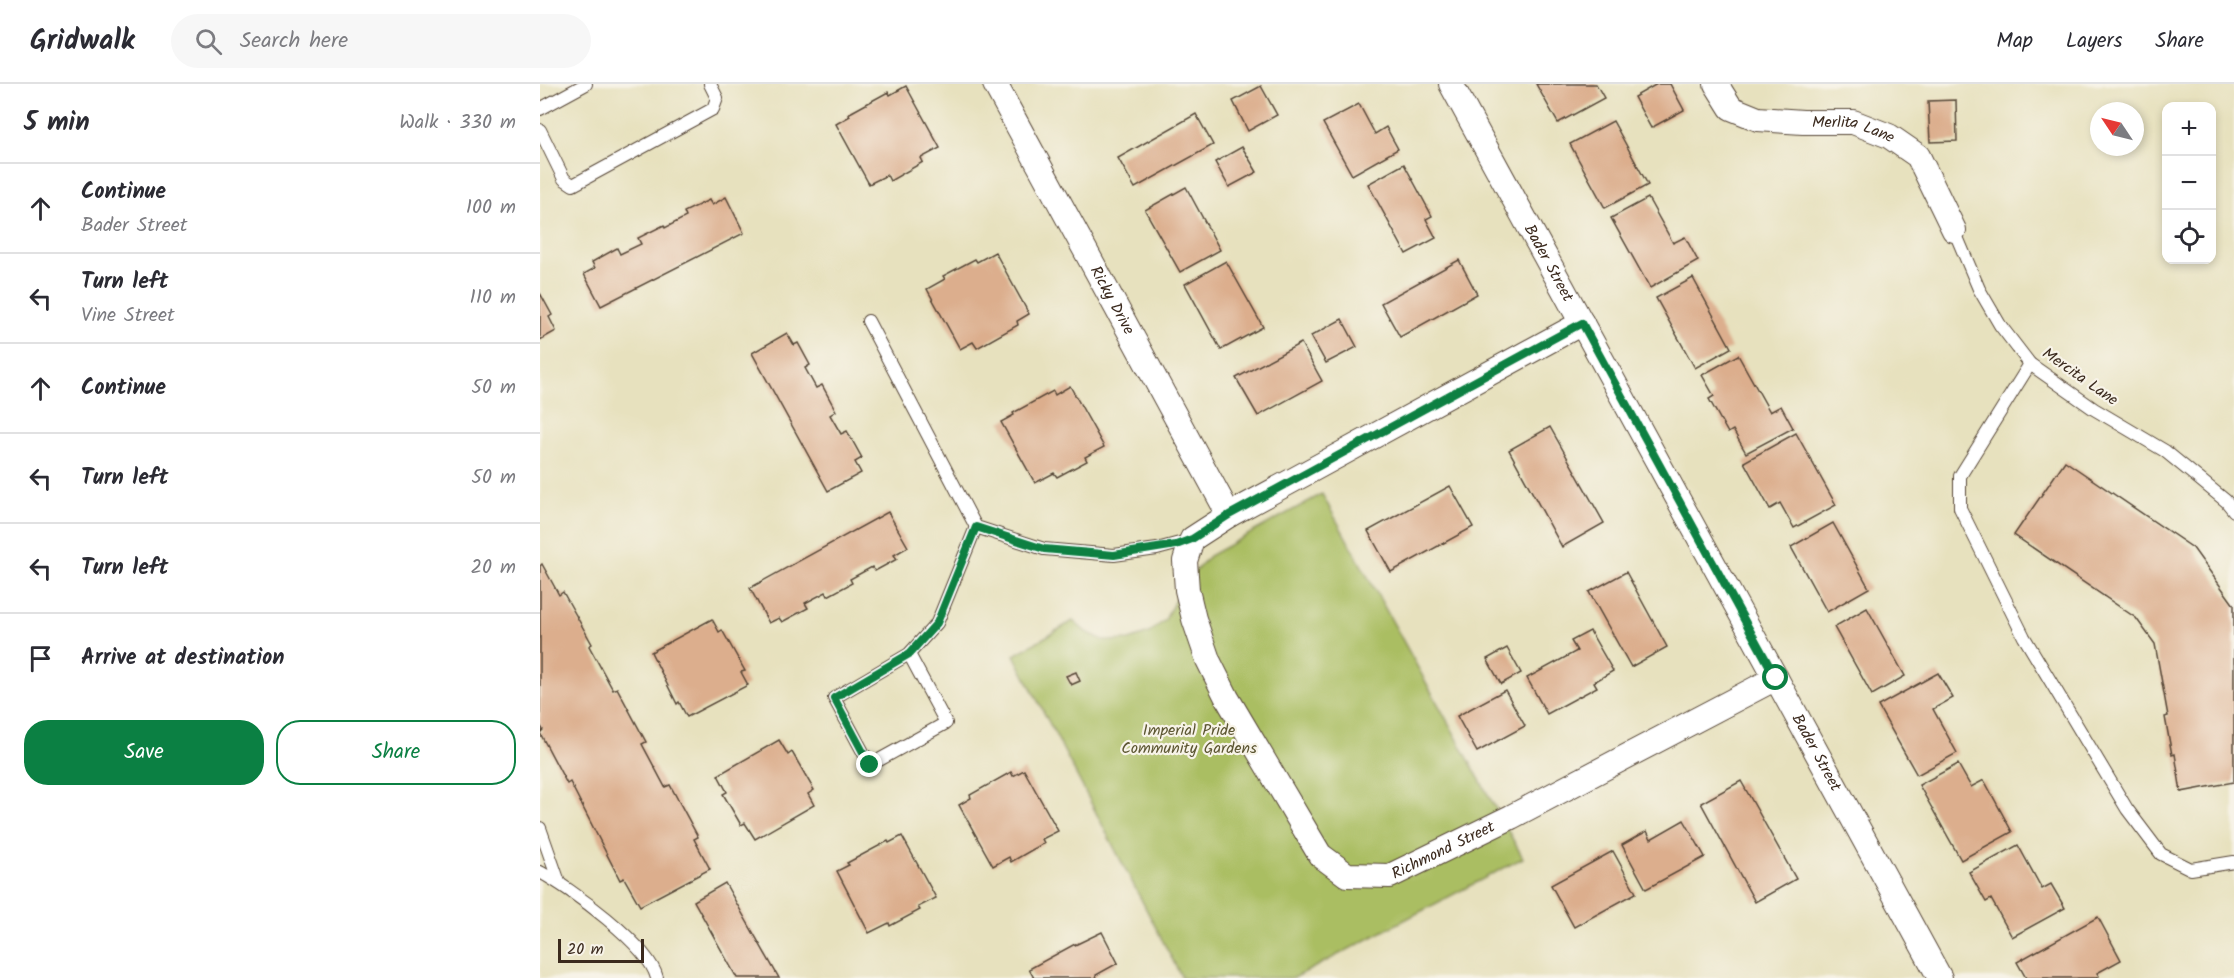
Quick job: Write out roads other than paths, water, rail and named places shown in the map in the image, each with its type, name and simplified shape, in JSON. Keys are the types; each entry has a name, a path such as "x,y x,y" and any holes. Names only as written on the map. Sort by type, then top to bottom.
{"street":[{"name":"Ricky Drive","path":"995,84 1229,515"},
{"name":"Bader Street","path":"1452,84 1940,978"},
{"name":"Merlita Lane","path":"1716,84 1731,108 1758,120 1853,122 1889,136 1918,156 1954,230"},
{"path":"1192,539 1229,515 1582,323"},
{"name":"Richmond Street","path":"1192,539 1185,561 1187,590 1208,660 1320,855 1347,875 1390,876 1511,817 1776,678"}],"lane":[{"path":"540,109 586,84"},
{"path":"540,130 564,178 573,185 713,109 717,98 710,84"},
{"name":"Mercita Lane","path":"1954,230 1979,289 2000,325 2030,364 2094,409 2165,451 2226,501 2234,511"},
{"path":"868,321 976,527 1044,549 1114,555 1157,549 1192,539"},
{"path":"2030,364 1960,476 1960,508 2024,637 2127,809 2161,854 2191,869 2234,862"},
{"path":"909,654 946,723 870,765 834,698 909,654 937,623 976,527"},
{"path":"540,828 559,882"},
{"path":"540,872 559,882 625,934 655,970 657,978"}],"park label":[{"name":"Imperial Pride Community Gardens","path":"1189,739"}]}
